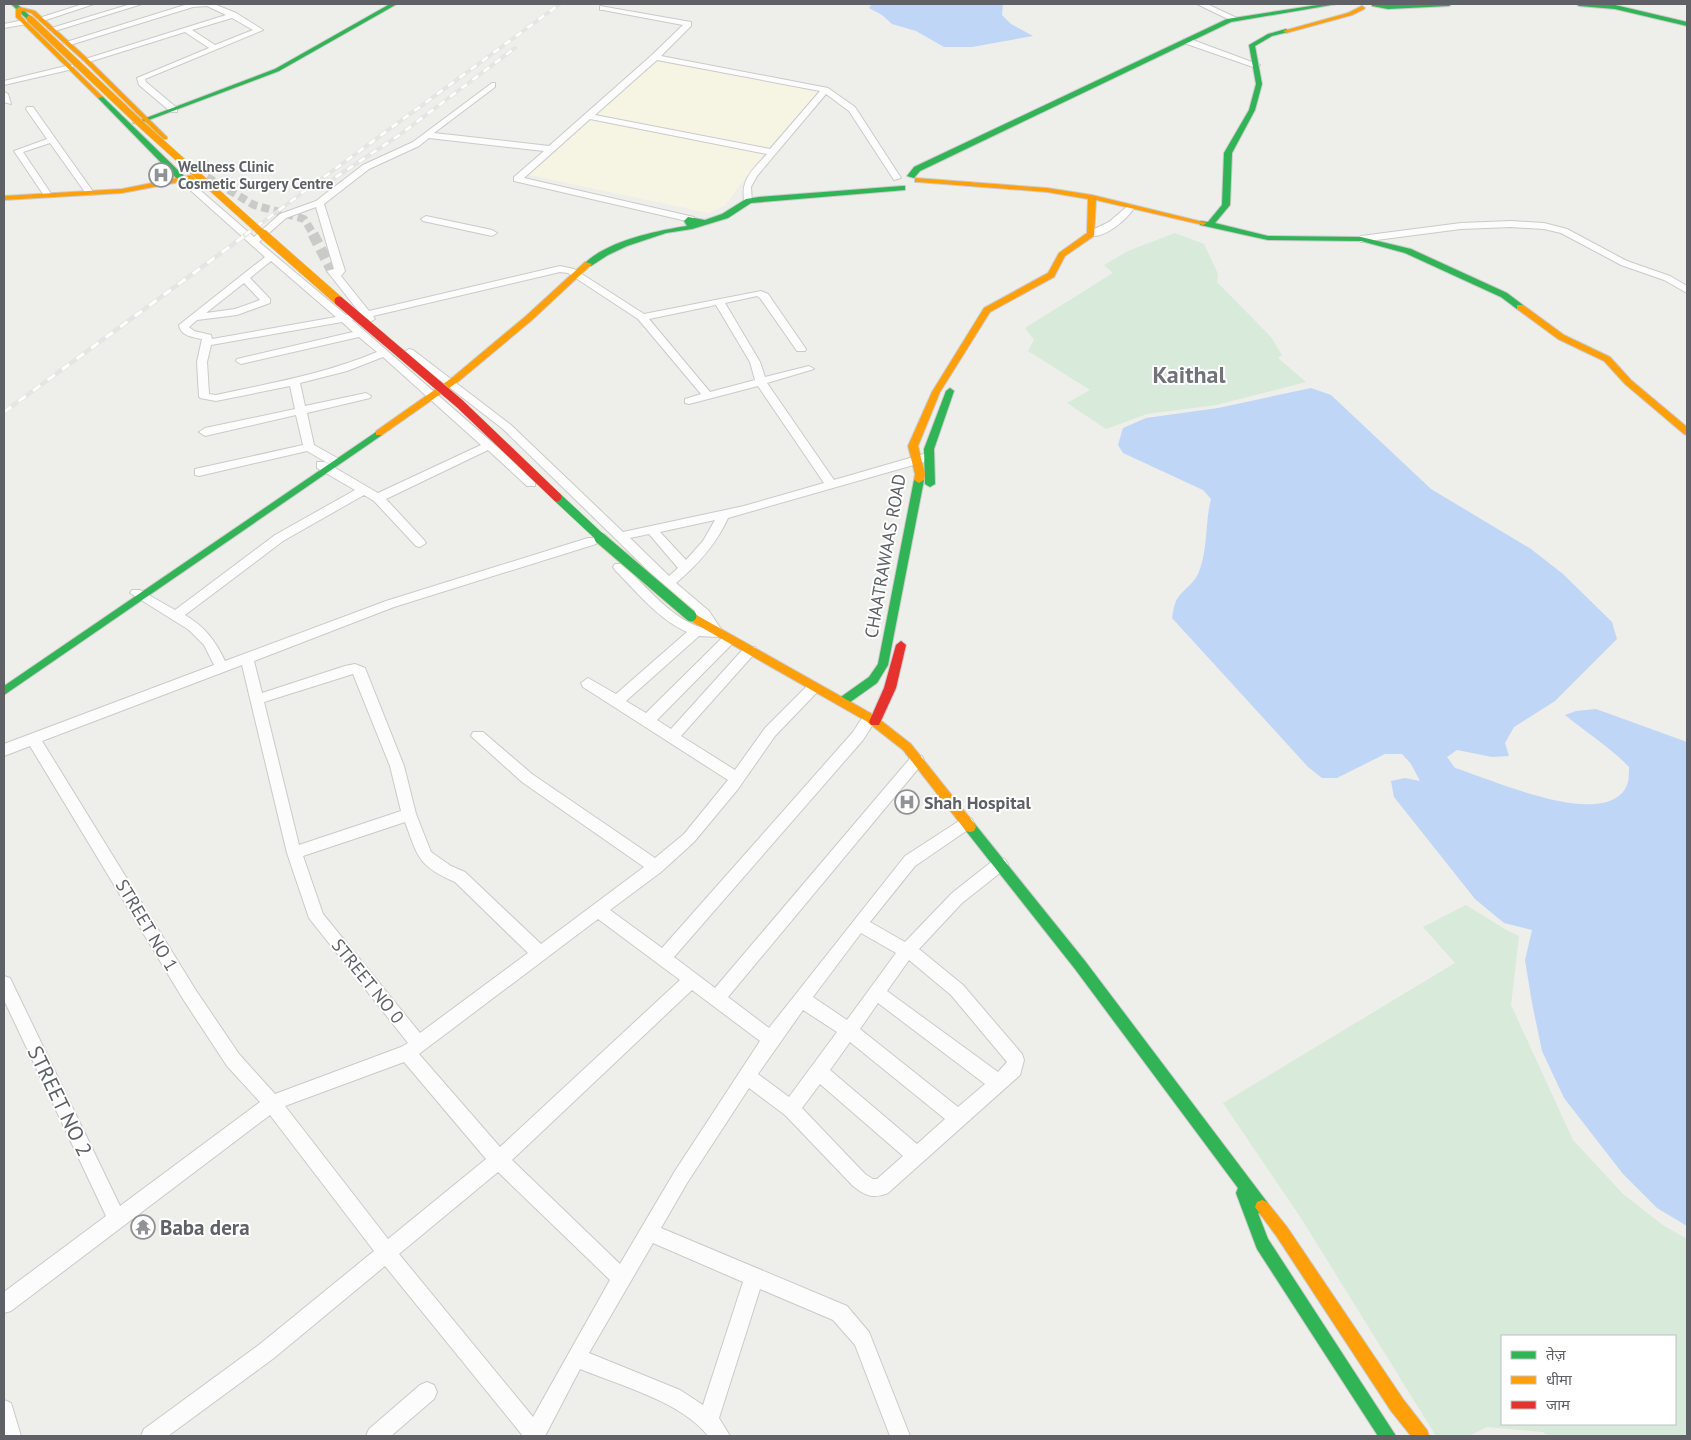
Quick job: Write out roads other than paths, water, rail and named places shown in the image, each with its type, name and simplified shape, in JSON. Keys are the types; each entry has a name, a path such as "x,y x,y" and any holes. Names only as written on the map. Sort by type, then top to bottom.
{"street":[{"path":"64,4 71,10"},
{"path":"4,26 90,4"},
{"path":"52,29 138,4"},
{"path":"68,43 190,5 208,4 234,15 259,30 141,78 142,83 173,108"},
{"path":"173,108 271,68 344,30 387,4"},
{"path":"127,125 277,70 320,48 394,4"},
{"path":"1201,4 1235,19"},
{"path":"4,691 447,380 574,273 603,254 694,221 725,216 749,199 898,183 912,188 916,180 917,169 1235,19 1334,4"},
{"path":"1210,224 1226,205 1228,154 1252,110 1259,84 1252,45 1258,40 1350,14 1357,6 1374,4 1388,7 1449,4"},
{"path":"1579,4 1616,7 1687,24"},
{"path":"16,5 96,83 224,200 398,353 460,404 607,544 691,616 873,720 907,747 1080,965 1237,1177 1282,1232 1397,1405 1421,1436"},
{"path":"603,8 688,24 655,57 517,179 694,221"},
{"path":"86,60 234,15"},
{"path":"4,198 90,193 183,180 205,175 68,43 52,29 31,20"},
{"path":"31,20 70,67 183,180 490,445 647,595 685,626 697,631 723,635"},
{"path":"186,29 214,48"},
{"path":"97,34 105,39"},
{"path":"1187,40 1256,65"},
{"path":"113,44 120,50"},
{"path":"655,57 825,90 852,109 898,183"},
{"path":"4,83 70,67"},
{"path":"254,242 266,228 283,216 319,203 366,167 416,144 492,85"},
{"path":"749,199 747,187 753,175 825,90"},
{"path":"30,109 90,193"},
{"path":"588,116 772,152"},
{"path":"427,135 551,149"},
{"path":"48,195 18,151 51,140"},
{"path":"916,180 1047,190 1268,238 1361,239 1461,226 1511,224 1544,226 1564,232 1624,262 1668,278 1687,290"},
{"path":"1091,200 1091,234 1114,224 1124,216 1130,207"},
{"path":"319,203 340,271 334,274 366,315 507,427 668,582 704,614 723,635"},
{"path":"426,219 492,233"},
{"name":"CHAATRAWAAS ROAD","path":"842,702 873,680 883,664 920,474 913,446 936,392 987,310 999,306 1050,275 1062,255 1091,234"},
{"path":"1361,239 1408,251 1452,273 1504,294 1562,337 1607,359 1628,382 1687,432"},
{"path":"272,256 184,325 184,328 190,333 207,337 201,376 204,396 216,398 294,381 352,367 384,353"},
{"path":"206,343 366,315 550,270 574,273 642,317 708,396"},
{"path":"196,317 237,312 266,301 245,278"},
{"path":"642,317 753,293 761,294 802,349"},
{"path":"719,301 755,362 761,382 831,485"},
{"path":"927,502 931,472 929,449 952,386 998,313 999,306"},
{"path":"241,360 361,334"},
{"path":"689,400 808,369"},
{"path":"294,381 309,447 328,464 378,498 420,543"},
{"path":"205,432 366,396"},
{"path":"378,498 490,445"},
{"path":"199,472 309,447"},
{"path":"622,536 723,515 930,456"},
{"path":"175,616 279,538 312,517 365,490"},
{"path":"668,582 695,560 717,530 723,515"},
{"path":"651,529 686,569"},
{"path":"4,750 390,604 592,542"},
{"path":"139,595 194,627 209,642 222,668"},
{"path":"4,682 139,595"},
{"path":"617,702 697,631"},
{"path":"648,721 723,635"},
{"path":"663,958 873,720 890,688 903,636"},
{"path":"672,737 750,650"},
{"name":"STREET NO 0","path":"247,658 294,853 317,918 413,1049 499,1160 621,1278"},
{"path":"258,699 345,671 355,669 360,672 397,766 409,814 425,856 460,878 539,953"},
{"path":"588,683 736,778"},
{"path":"4,1304 272,1103 413,1049 597,909 656,867 690,838 770,732 815,687"},
{"path":"478,736 527,778 656,867"},
{"name":"STREET NO 1","path":"34,739 195,1002 233,1060 272,1103 386,1252 535,1436"},
{"path":"716,999 917,760"},
{"path":"294,853 409,814"},
{"path":"535,1436 576,1357 648,1232 770,1039 910,861 967,823"},
{"path":"790,1109 907,951 957,898 1000,864"},
{"path":"597,909 770,1039"},
{"path":"747,1076 790,1109 869,1188 876,1190 882,1187 1014,1069 1016,1060 957,990 918,957 859,924"},
{"path":"151,1436 267,1350 499,1160 691,980"},
{"name":"STREET NO 2","path":"4,983 117,1219"},
{"path":"876,992 998,1083"},
{"path":"801,999 848,1030 959,1119"},
{"path":"818,1071 917,1156"},
{"path":"1237,1177 1262,1244 1388,1436"},
{"path":"648,1232 840,1313 862,1339 900,1436"},
{"path":"708,1420 754,1277"},
{"path":"576,1357 672,1397 708,1420 720,1436"},
{"path":"376,1436 427,1392"},
{"path":"4,1410 11,1436"}],"water":[{"path":"872,4 1003,4 1002,15 1011,24 1033,36 972,47 944,47 916,31 892,24 882,15 869,8"},
{"path":"1311,388 1331,395 1431,489 1531,549 1563,574 1612,622 1617,639 1555,701 1514,727 1505,743 1509,756 1492,757 1457,750 1447,757 1455,768 1548,799 1599,804 1617,797 1628,782 1629,767 1565,715 1576,711 1596,709 1687,742 1687,1226 1657,1208 1623,1174 1564,1098 1542,1051 1532,1003 1525,960 1532,930 1504,923 1475,899 1394,797 1391,781 1405,778 1420,781 1411,764 1402,754 1385,754 1337,778 1322,778 1308,767 1172,618 1177,599 1196,578 1203,560 1211,499 1203,490 1123,453 1118,445 1123,428 1146,418 1218,408"}],"tunnel":[{"path":"207,177 254,205 304,219 314,235"},
{"path":"313,234 332,271"}],"railway":[{"path":"245,235 560,4"},
{"path":"324,185 398,136 515,48"},
{"path":"4,412 247,234"}],"place":[{"name":"Wellness Clinic Cosmetic Surgery Centre","path":"161,175"},
{"name":"Shah Hospital","path":"907,802"},
{"name":"Baba dera","path":"143,1227"}],"district":[{"name":"Kaithal","path":"1189,374"}]}
